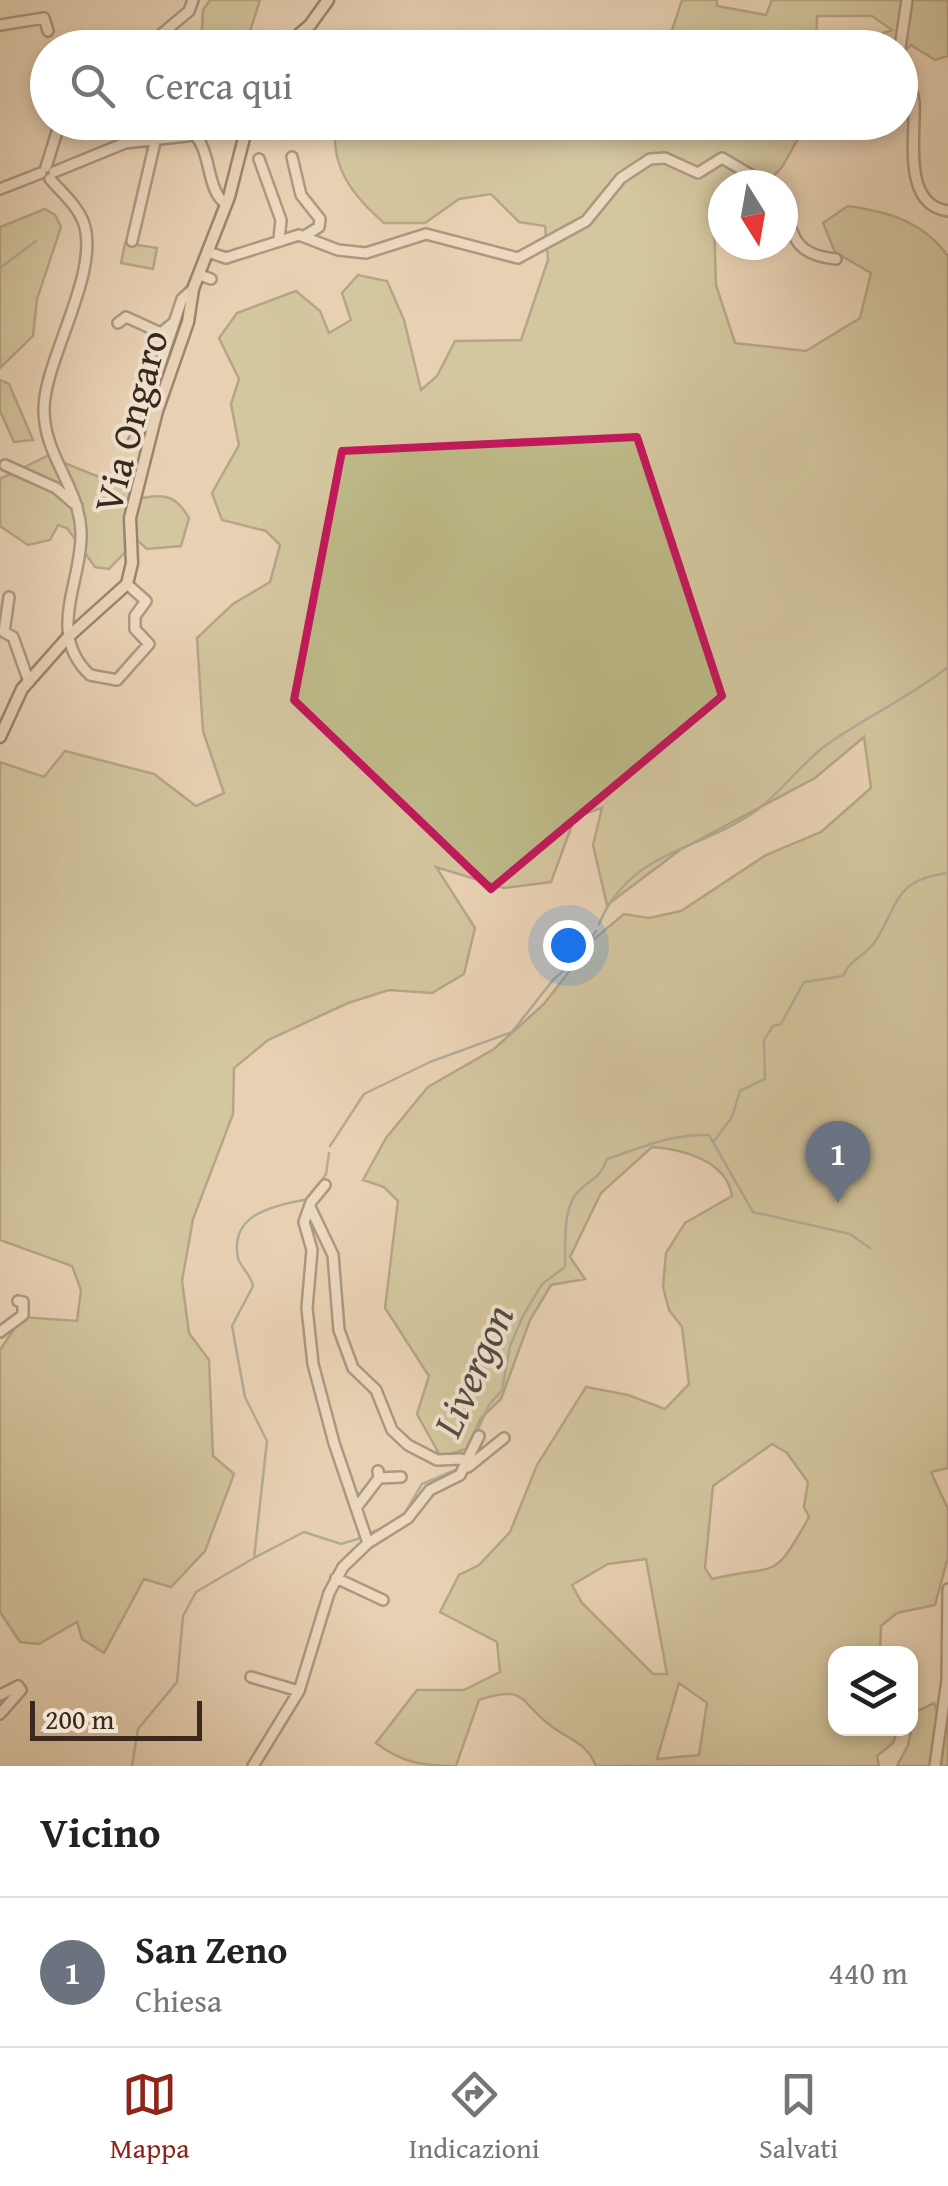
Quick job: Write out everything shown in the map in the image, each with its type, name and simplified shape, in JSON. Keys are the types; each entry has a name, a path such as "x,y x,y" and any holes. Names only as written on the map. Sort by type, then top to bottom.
{"main road":[{"path":"304,30 328,0"},
{"name":"Via Ongaro","path":"128,584 132,563 130,518 193,289 205,277 208,252 243,140"},
{"path":"0,737 9,709 30,682 68,637 128,584"}],"street":[{"path":"166,30 189,11 194,0"},
{"path":"903,30 907,0"},
{"path":"0,24 44,18 48,30"},
{"path":"48,173 56,140"},
{"path":"0,189 124,143 143,140"},
{"path":"132,241 156,140"},
{"path":"198,140 207,154 218,198 226,204"},
{"path":"912,140 920,187 931,205 948,211"},
{"path":"292,157 301,196 320,219 319,226 306,236"},
{"path":"208,252 226,258 279,239 306,236 338,250 366,253 426,234 518,258 586,221 621,178 650,159 665,158 698,172 722,158 742,170"},
{"path":"260,159 281,221 279,239"},
{"path":"48,173 73,202 85,229 74,307 44,406 50,450 80,508 82,560 67,606 68,637"},
{"path":"798,243 814,254 836,259"},
{"path":"122,440 156,377 182,299 193,289"},
{"path":"118,323 126,317 160,333 173,322"},
{"path":"5,465 56,488 80,508"},
{"name":"Via Ongaro","path":"68,637 86,673 118,680 123,676 128,664 149,644 135,629 135,616 146,601 128,584"},
{"path":"10,597 2,633 12,638 30,682"},
{"path":"325,1185 304,1222 312,1250 307,1308 314,1364 334,1444 367,1538"},
{"path":"310,1208 332,1255 346,1354 358,1374 376,1390 392,1430 438,1460 466,1463 504,1438"},
{"path":"0,1332 23,1315 23,1302 18,1301"},
{"path":"253,1766 299,1691 336,1578 367,1538 401,1525 430,1490 453,1481 480,1436"},
{"path":"356,1508 378,1475 400,1477"},
{"path":"336,1578 383,1600"},
{"path":"935,1766 947,1680 948,1590"},
{"path":"251,1677 299,1691"},
{"path":"0,1696 18,1686 21,1690 0,1714"}],"highlighted area":[{"path":"637,437 722,696 491,889 294,700 342,451"}],"shaded area":[{"path":"210,0 260,0 250,30 202,30 203,10"},
{"path":"682,0 717,0 717,6 766,15 772,0 948,0 948,56 935,60 918,49 918,30 892,30 872,16 817,16 817,30 672,30"},
{"path":"335,140 797,140 779,170 708,170 708,260 715,260 716,285 735,343 806,351 860,318 871,273 835,252 823,223 848,206 877,211 916,226 948,256 948,1468 931,1472 948,1509 948,1557 935,1605 897,1613 881,1626 880,1646 828,1646 828,1736 896,1736 877,1756 879,1766 596,1766 583,1747 551,1726 521,1698 506,1694 479,1700 456,1766 413,1762 376,1743 417,1690 464,1690 500,1672 497,1642 440,1612 459,1575 479,1565 510,1532 537,1465 586,1387 628,1395 665,1409 689,1384 682,1327 669,1310 663,1287 666,1253 685,1223 732,1196 722,1174 702,1159 652,1147 601,1193 570,1257 585,1279 551,1285 530,1320 501,1399 481,1418 466,1449 441,1457 417,1414 429,1376 385,1308 398,1201 384,1187 363,1180 386,1138 428,1087 494,1049 544,1004 594,939 624,914 649,918 681,911 766,855 821,832 871,788 864,737 815,778 680,850 607,905 593,845 602,808 575,817 551,882 504,888 436,867 475,928 464,974 432,993 389,990 348,1003 268,1040 234,1068 233,1114 193,1219 182,1281 189,1333 209,1360 213,1456 234,1474 205,1551 171,1587 144,1579 104,1653 82,1639 77,1622 39,1644 20,1642 0,1612 0,1350 22,1317 77,1321 81,1290 72,1266 0,1240 0,762 44,777 65,751 154,774 196,806 224,793 203,731 197,638 233,604 270,582 280,545 266,531 222,520 212,493 239,445 231,404 239,379 219,338 237,313 296,291 320,311 329,333 351,320 342,293 358,275 387,281 404,320 421,390 437,376 455,341 521,340 548,260 545,226 519,222 491,194 459,199 425,223 384,223 353,191 340,166","holes":["772,1444 787,1453 808,1482 804,1507 809,1517 780,1562 762,1570 712,1579 705,1568 713,1486","646,1559 667,1674 653,1674 582,1603 572,1585 608,1564","679,1683 707,1703 699,1755 657,1759"]},
{"path":"45,209 55,215 61,227 37,299 33,336 0,368 0,227"},
{"path":"125,243 157,248 153,269 121,263"},
{"path":"0,380 9,384 33,440 14,442 0,411"},
{"path":"47,456 99,477 119,478 142,498 158,496 175,501 189,518 181,546 147,549 137,540 109,569 95,567 67,528 58,525 50,540 28,545 0,526 0,479"},
{"path":"948,1695 948,1766 897,1766 910,1736 918,1736 918,1711 934,1703 942,1724"}],"waterway":[{"path":"0,268 36,241"},
{"path":"599,924 629,880 648,866 757,810 825,746 948,667"},
{"path":"714,1141 732,1117 740,1091 765,1079 764,1040 773,1026 781,1024 804,982 843,976 874,943 907,888 930,876 948,873"},
{"path":"330,1146 364,1094 430,1062 512,1032 553,980 579,957 596,931"},
{"name":"Livergon","path":"475,1436 489,1405 502,1390 510,1346 523,1316 542,1284 565,1267 566,1225 575,1195 600,1173 607,1159 669,1139 709,1135 753,1212 850,1234 870,1248"},
{"path":"316,1189 326,1174 329,1153"},
{"path":"132,1766 138,1729 177,1682 183,1616 196,1592 254,1558 267,1441 245,1397 232,1326 253,1286 238,1258 237,1242 241,1230 258,1213 308,1199"},
{"name":"Livergon","path":"403,1516 422,1484 458,1469"},
{"name":"Livergon","path":"367,1534 388,1526"},
{"name":"Livergon","path":"254,1558 304,1532 341,1544 361,1538"}],"place":[{"name":"San Zeno","path":"838,1203"}]}
